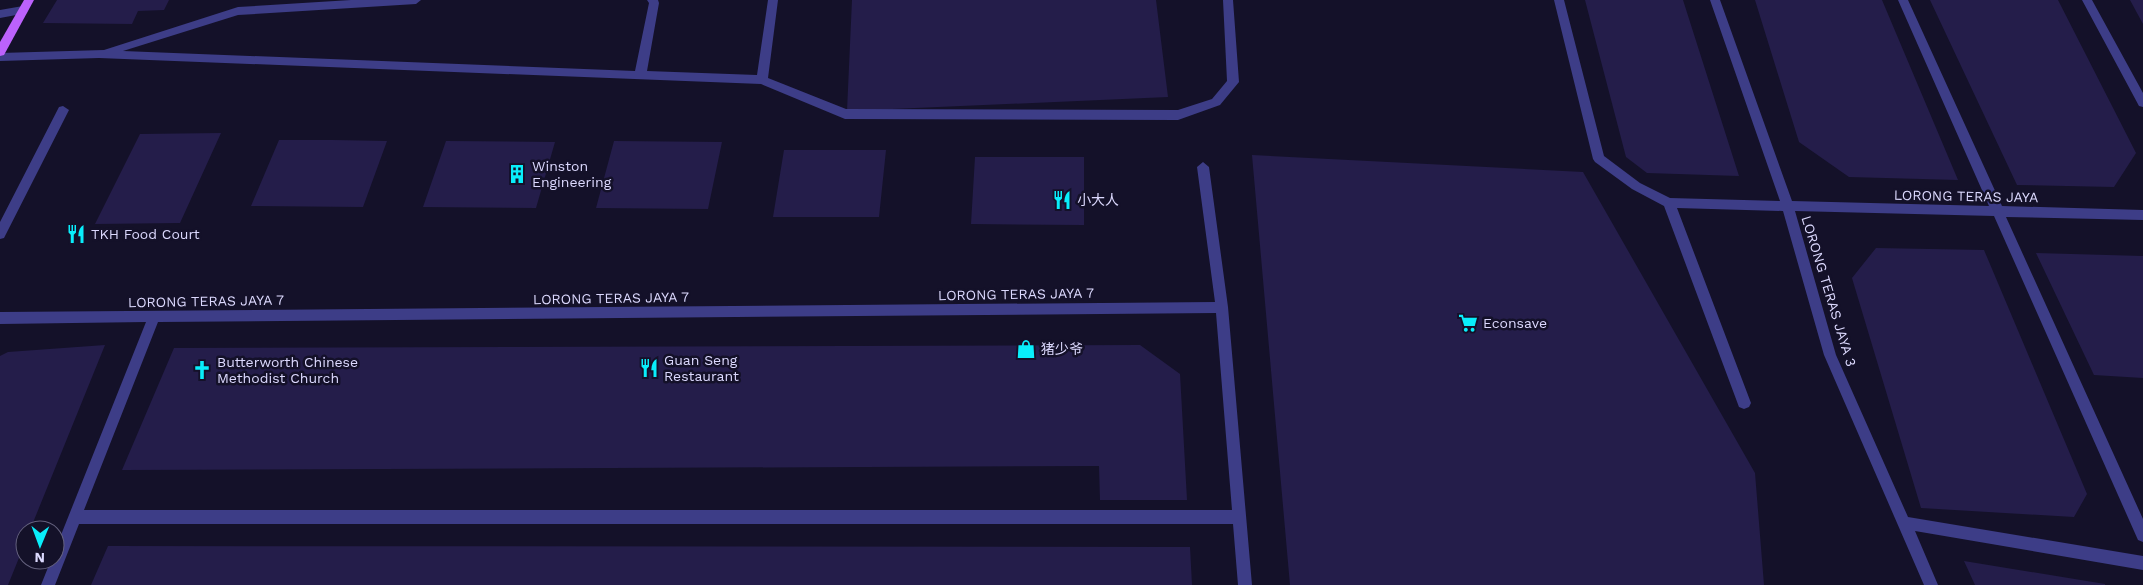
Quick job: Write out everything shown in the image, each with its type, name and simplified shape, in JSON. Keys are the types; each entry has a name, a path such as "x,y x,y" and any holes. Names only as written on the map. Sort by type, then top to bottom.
{"main road":[{"path":"0,52 29,0"}],"street":[{"path":"238,11 240,0"},
{"path":"99,54 238,11 416,0"},
{"path":"640,76 654,3 652,0"},
{"path":"762,80 773,0"},
{"path":"0,57 99,54 762,80 845,114 1178,115 1216,102 1233,82 1228,0"},
{"path":"1559,0 1599,159 1636,186 1669,203 1744,403"},
{"name":"LORONG TERAS JAYA 3","path":"1715,0 1788,207 1830,355 1931,585"},
{"path":"1903,0 2143,536"},
{"path":"2087,0 2141,96"},
{"path":"0,14 23,10"},
{"path":"0,234 63,110"},
{"path":"1203,166 1222,307 1245,585"},
{"name":"LORONG TERAS JAYA","path":"1669,203 2143,215"},
{"name":"LORONG TERAS JAYA 7","path":"0,318 1222,307"},
{"path":"48,585 154,317"},
{"path":"75,517 1240,517"},
{"path":"1904,523 2143,563"}],"building":[{"path":"57,0 169,0 164,10 138,11 132,24 43,23"},
{"path":"852,0 1156,0 1168,97 847,111"},
{"path":"1585,0 1683,0 1739,176 1647,173 1626,157"},
{"path":"1755,0 1882,0 1958,180 1849,177 1799,142"},
{"path":"1930,0 2058,0 2136,153 2114,187 2017,185"},
{"path":"2130,0 2143,0 2143,24"},
{"path":"221,133 180,223 95,224 140,134"},
{"path":"279,140 387,141 363,207 251,206"},
{"path":"446,141 555,142 536,208 423,207"},
{"path":"614,141 722,142 708,209 596,208"},
{"path":"784,150 886,150 879,217 773,217"},
{"name":"Econsave","path":"1252,155 1583,172 1755,473 1764,585 1290,585"},
{"path":"975,157 1084,157 1084,225 971,224"},
{"path":"1876,248 1984,250 2087,494 2074,517 1921,508 1852,278"},
{"path":"2036,253 2143,256 2143,378 2094,375"},
{"path":"105,345 34,520 15,520 15,568 8,585 0,585 0,356 8,352"},
{"path":"1140,345 1180,374 1187,500 1100,500 1099,466 122,470 174,348"},
{"path":"108,546 1190,547 1192,585 91,585"},
{"path":"1964,561 2105,584 2105,585 1975,585"}],"place":[{"name":"Winston Engineering","path":"517,174"},
{"name":"小大人","path":"1062,200"},
{"name":"TKH Food Court","path":"76,234"},
{"name":"Econsave","path":"1468,323"},
{"name":"猪少爷","path":"1026,349"},
{"name":"Guan Seng Restaurant","path":"649,368"},
{"name":"Butterworth Chinese Methodist Church","path":"202,370"}]}
